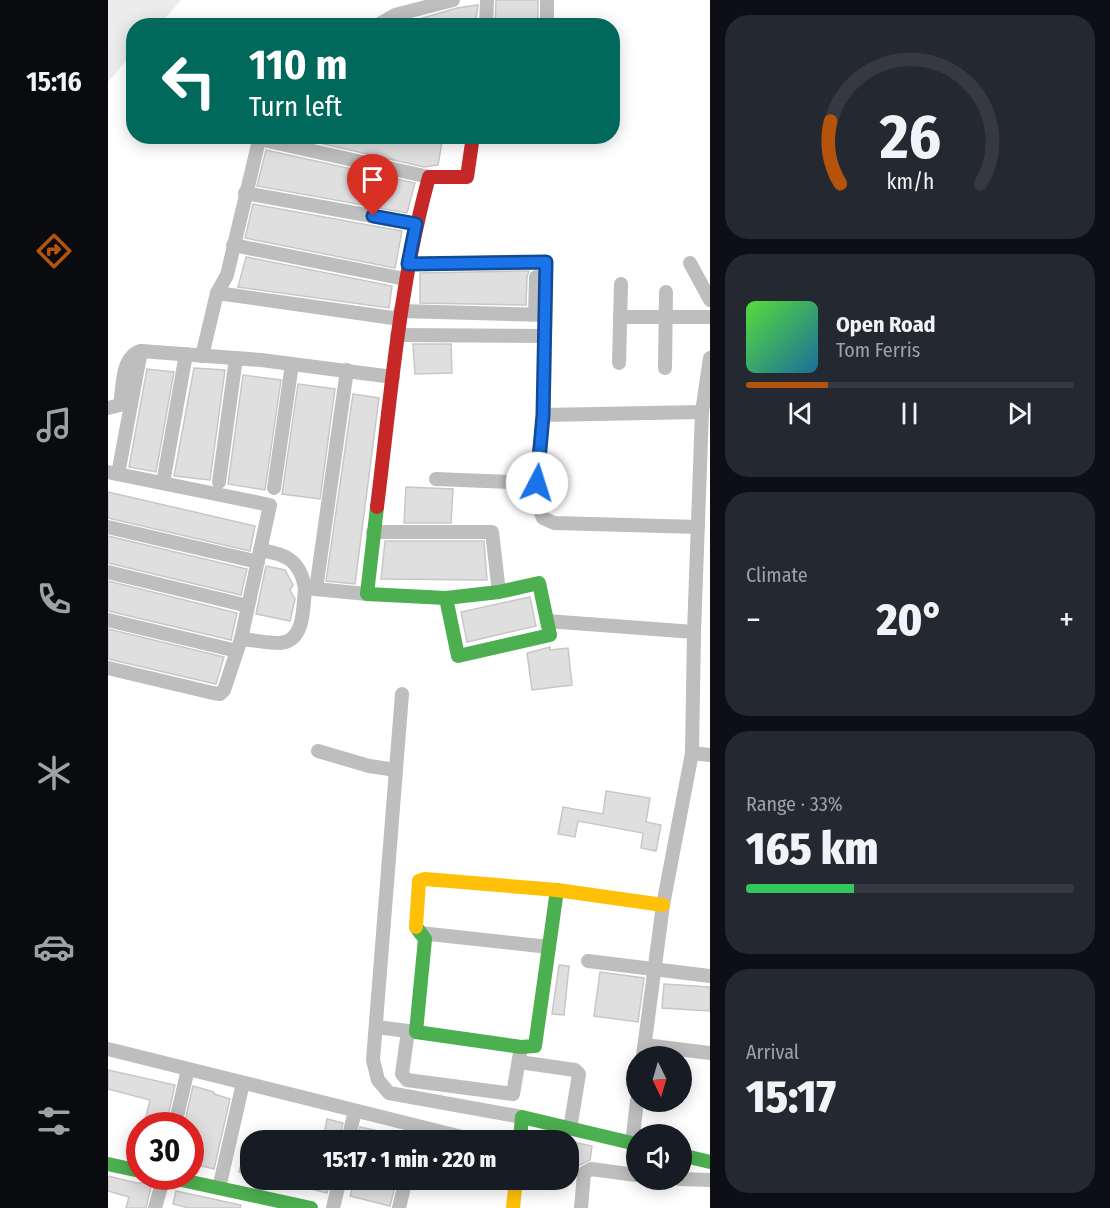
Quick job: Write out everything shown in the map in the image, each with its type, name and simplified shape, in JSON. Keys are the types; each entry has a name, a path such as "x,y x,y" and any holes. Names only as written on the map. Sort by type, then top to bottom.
{"street":[{"path":"390,18 453,0"},
{"path":"487,18 488,0"},
{"path":"547,0 547,18"},
{"path":"202,356 217,293 227,275 258,144"},
{"path":"286,144 429,177 467,177 472,144"},
{"path":"367,594 405,279 416,224 429,177"},
{"path":"245,194 416,224"},
{"path":"233,245 405,279"},
{"path":"408,264 546,262 540,314 545,336 543,415 537,483 538,506 543,518 554,524 698,527"},
{"path":"690,263 710,300"},
{"path":"619,363 621,284"},
{"path":"665,368 666,292"},
{"path":"217,293 400,315 540,314"},
{"path":"620,317 710,317"},
{"path":"397,335 545,336"},
{"path":"108,408 120,405 128,360 133,353 141,351 236,358 393,377"},
{"path":"108,668 220,694 224,690 239,645 270,505 113,473 141,351"},
{"path":"163,483 186,354"},
{"path":"219,482 236,358"},
{"path":"644,1046 663,905 692,753 702,412 710,358"},
{"path":"274,488 292,364"},
{"path":"108,620 239,645 280,643 290,640 299,632 311,589 347,370"},
{"path":"543,415 702,412"},
{"path":"436,479 537,483"},
{"path":"108,527 259,556 280,553 291,559 311,589"},
{"path":"373,532 492,532 499,592"},
{"path":"108,573 248,606"},
{"path":"311,589 446,598 499,592 539,582 550,635 458,656 446,598"},
{"path":"547,621 694,632"},
{"path":"402,694 373,1060 378,1080 390,1093 522,1117 626,1142"},
{"path":"318,751 369,766 396,770"},
{"path":"692,753 710,755"},
{"path":"521,1047 513,1094 407,1080 402,1074 412,1031 425,939 415,926 419,881 425,879 557,890 663,905"},
{"path":"376,1027 521,1047 535,1046 557,890"},
{"path":"420,933 549,947"},
{"path":"588,961 710,976"},
{"path":"108,1049 355,1111 408,1130"},
{"path":"692,1052 710,1053"},
{"path":"519,1062 575,1070 579,1074 570,1129"},
{"path":"178,1112 188,1069"},
{"path":"219,1188 243,1083"},
{"path":"350,1130 355,1111"},
{"path":"521,1130 522,1117"},
{"path":"692,1158 710,1162"},
{"path":"108,1164 126,1168"},
{"path":"581,1208 584,1173 591,1169 626,1174"},
{"path":"692,1179 710,1180"},
{"path":"204,1185 312,1208"},
{"path":"155,1208 160,1190"},
{"path":"333,1208 337,1190"},
{"path":"399,1208 403,1190"},
{"path":"513,1208 515,1190"}],"shaded area":[{"path":"108,0 181,0 165,18 126,18 126,61 108,82"}],"building":[{"path":"496,0 538,0 538,18 495,18"},
{"path":"478,5 476,18 423,18 457,8"},
{"path":"324,144 442,144 438,165 424,167"},
{"path":"266,150 415,183 407,213 257,186"},
{"path":"253,204 402,231 395,268 245,238"},
{"path":"246,257 392,286 389,308 238,287"},
{"path":"529,271 526,305 420,303 420,273"},
{"path":"413,344 451,344 452,373 415,374"},
{"path":"194,368 225,370 210,480 174,476"},
{"path":"147,369 174,372 156,472 129,467"},
{"path":"243,375 281,380 265,490 228,484"},
{"path":"298,384 335,389 320,499 282,494"},
{"path":"353,394 379,398 355,584 326,581"},
{"path":"406,487 453,489 451,523 404,523"},
{"path":"108,492 255,526 250,551 108,518"},
{"path":"108,536 247,569 241,595 108,563"},
{"path":"385,541 484,541 487,580 381,579"},
{"path":"266,566 285,570 293,585 290,590 295,599 290,621 256,614"},
{"path":"108,581 237,613 231,640 108,611"},
{"path":"530,597 536,626 467,642 461,612"},
{"path":"108,629 224,657 216,684 108,659"},
{"path":"550,647 550,650 568,648 572,685 532,690 527,653"},
{"path":"606,791 650,798 646,822 661,825 656,851 641,848 643,833 578,821 575,837 558,834 563,807 603,814"},
{"path":"559,965 569,966 564,1015 552,1014"},
{"path":"600,972 644,978 638,1022 594,1016"},
{"path":"664,984 710,987 710,1011 662,1008"},
{"path":"108,1070 175,1085 169,1112 147,1112 150,1100 108,1089"},
{"path":"193,1086 230,1099 214,1169 204,1166 204,1112 187,1112"},
{"path":"327,1119 343,1123 341,1130 325,1130"},
{"path":"579,1143 592,1146 590,1160 580,1165"},
{"path":"108,1176 126,1180 126,1190 150,1190 146,1208 126,1208 129,1197 108,1191"},
{"path":"352,1190 394,1190 390,1206 350,1196"},
{"path":"176,1191 241,1205 240,1208 189,1208 173,1204"}],"traffic: fast":[{"path":"377,507 367,594 446,598 458,656 550,635 539,583 499,592 446,598"},
{"path":"416,927 425,939 416,1032 521,1047 535,1046 557,890"},
{"path":"521,1130 522,1117 577,1130"},
{"path":"579,1130 626,1142"},
{"path":"692,1158 710,1162"},
{"path":"108,1164 126,1168"},
{"path":"204,1185 311,1208"}],"traffic: slow":[{"path":"416,927 419,881 425,879 557,890 663,905"},
{"path":"513,1208 515,1190"}],"traffic: jam":[{"path":"377,507 403,300 429,177 467,177 472,144"}],"route":[{"path":"373,216 416,224 408,264 546,262 543,415 537,483"}]}
